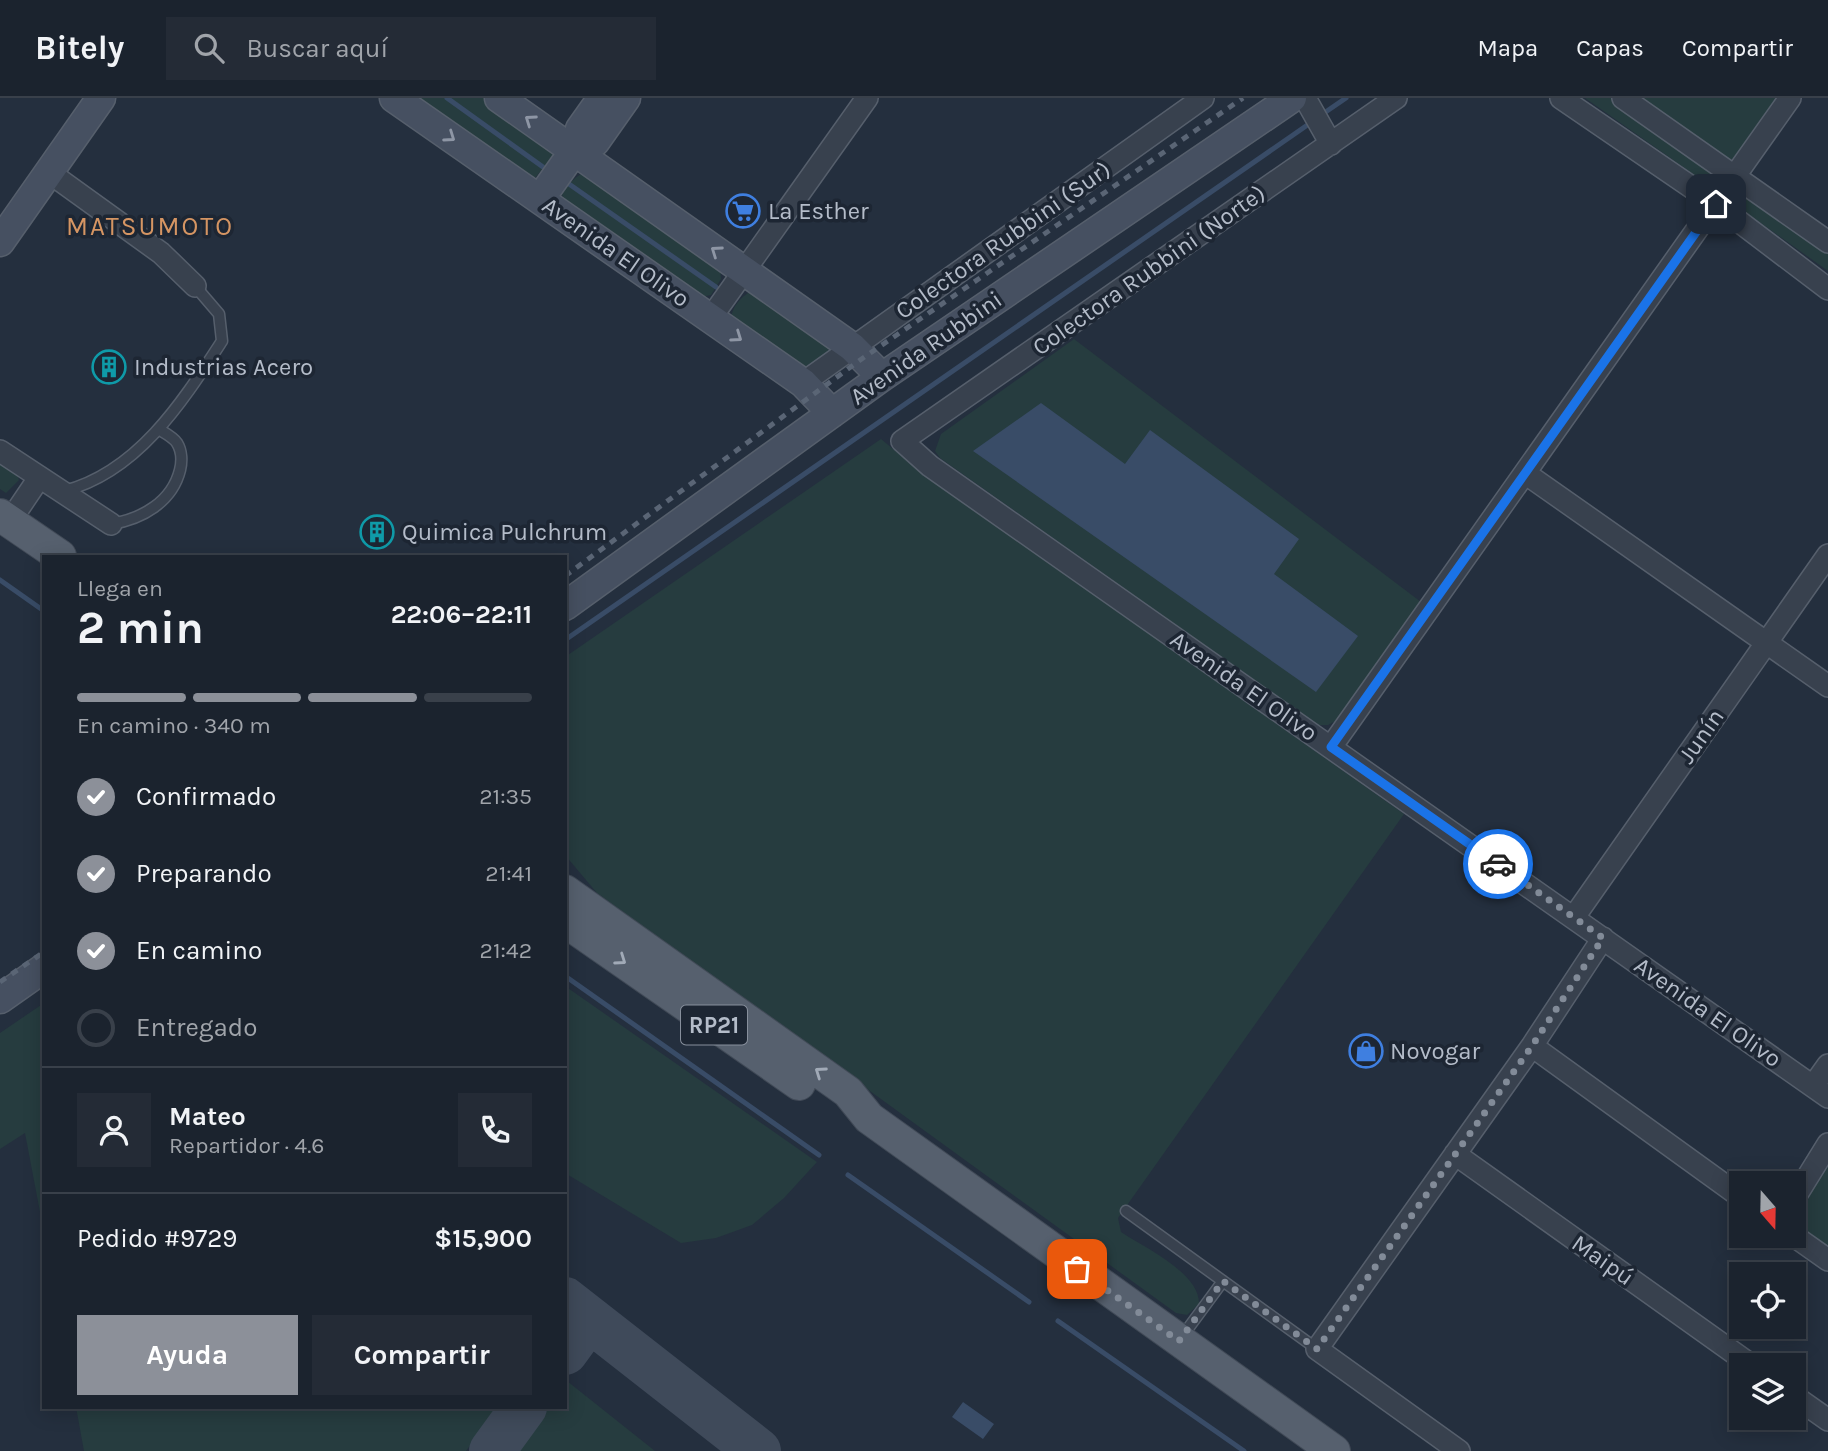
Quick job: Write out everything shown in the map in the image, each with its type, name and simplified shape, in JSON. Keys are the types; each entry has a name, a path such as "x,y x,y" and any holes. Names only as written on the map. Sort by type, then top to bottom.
{"main road":[{"path":"5,518 59,555"},
{"name":"RP21","path":"567,892 848,1092 869,1118 1334,1451"},
{"name":"RP21","path":"567,922 830,1105 869,1118"}],"street":[{"path":"0,242 101,98"},
{"name":"Avenida El Olivo","path":"394,98 803,383 832,413"},
{"path":"499,98 852,347 883,377"},
{"path":"540,199 574,151 580,129 602,98"},
{"path":"574,151 596,142 626,98"},
{"path":"710,318 867,98"},
{"name":"Avenida Rubbini","path":"567,605 883,377 1292,98"},
{"path":"1305,98 1331,144"},
{"name":"Colectora Rubbini (Norte)","path":"902,441 1396,98"},
{"path":"1561,98 1716,204 1828,289"},
{"path":"1623,98 1828,242"},
{"path":"1331,747 1790,98"},
{"name":"Colectora Rubbini (Sur)","path":"803,383 1192,101"},
{"path":"50,173 161,253 195,286"},
{"name":"Avenida El Olivo","path":"902,441 930,466 1821,1091"},
{"path":"0,451 111,524"},
{"path":"1525,473 1828,686"},
{"path":"5,518 39,478"},
{"name":"Junín","path":"1573,917 1828,555"},
{"path":"1459,1451 1317,1349 1532,1046 1603,938"},
{"path":"0,999 42,969"},
{"path":"1532,1046 1729,1188"},
{"path":"1821,1091 1828,1065"},
{"path":"1806,1180 1828,1144"},
{"name":"Maipú","path":"1455,1154 1734,1353"},
{"path":"1806,1244 1828,1260"},
{"path":"1806,1404 1828,1420"}],"lane":[{"path":"60,492 89,484 160,430 222,341 219,314 195,286"},
{"path":"111,524 132,521 156,507 176,485 182,460 177,443 160,430"},
{"path":"1126,1211 1317,1349"},
{"path":"1179,1341 1223,1281"}],"green space":[{"path":"413,98 486,98 553,147 553,156 534,179"},
{"path":"1585,98 1613,98 1723,175 1713,188"},
{"path":"1632,98 1779,98 1737,157 1730,160"},
{"path":"588,171 720,267 721,279 711,295 697,298 565,208 562,194 573,180"},
{"path":"1740,187 1828,252 1828,271 1730,201"},
{"path":"754,290 829,347 827,353 800,370 731,321 738,302"},
{"path":"1074,339 1421,602 1339,719 1328,725 1318,725 940,458 935,451 941,434"},
{"path":"881,439 922,473 1404,814 1118,1218 1121,1232 1169,1262 1191,1282 1199,1304 1187,1315 1176,1313 597,893 567,857 567,656"},
{"path":"0,457 16,472 19,480 6,493 0,489"},
{"path":"567,987 817,1162 784,1198 752,1225 716,1238 681,1243 567,1174"},
{"path":"42,1004 42,1222 25,1133 0,1149 0,1033"},
{"path":"1828,1160 1828,1252 1806,1236 1806,1207"},
{"path":"567,1381 655,1451 516,1451 547,1409 567,1409"},
{"path":"76,1409 497,1409 466,1451 84,1451"}],"water":[{"path":"1041,403 1125,464 1150,430 1299,539 1274,574 1358,636 1316,692 973,451"},
{"path":"963,1402 994,1424 983,1439 952,1417"}],"waterway":[{"path":"447,98 543,167"},
{"path":"1327,111 1346,98"},
{"path":"567,639 1306,126"},
{"path":"569,184 716,287"},
{"path":"0,580 42,610"},
{"path":"567,977 819,1155"},
{"path":"848,1175 1029,1302"},
{"path":"1058,1321 1244,1451"}],"taxiway":[{"path":"567,1302 758,1451"},
{"path":"567,1349 589,1319"},
{"path":"492,1451 523,1409"}],"railway":[{"path":"567,575 863,358 1243,98"},
{"path":"0,982 42,953"}],"way so far":[{"path":"1077,1269 1179,1341 1223,1281 1317,1349 1532,1046 1603,938 1498,864"}],"place":[{"name":"La Esther","path":"743,211"},
{"name":"Industrias Acero","path":"109,367"},
{"name":"Quimica Pulchrum","path":"377,532"},
{"name":"Novogar","path":"1366,1051"}],"district":[{"name":"MATSUMOTO","path":"150,226"}],"route":[{"path":"1498,864 1331,747 1716,204"}]}
